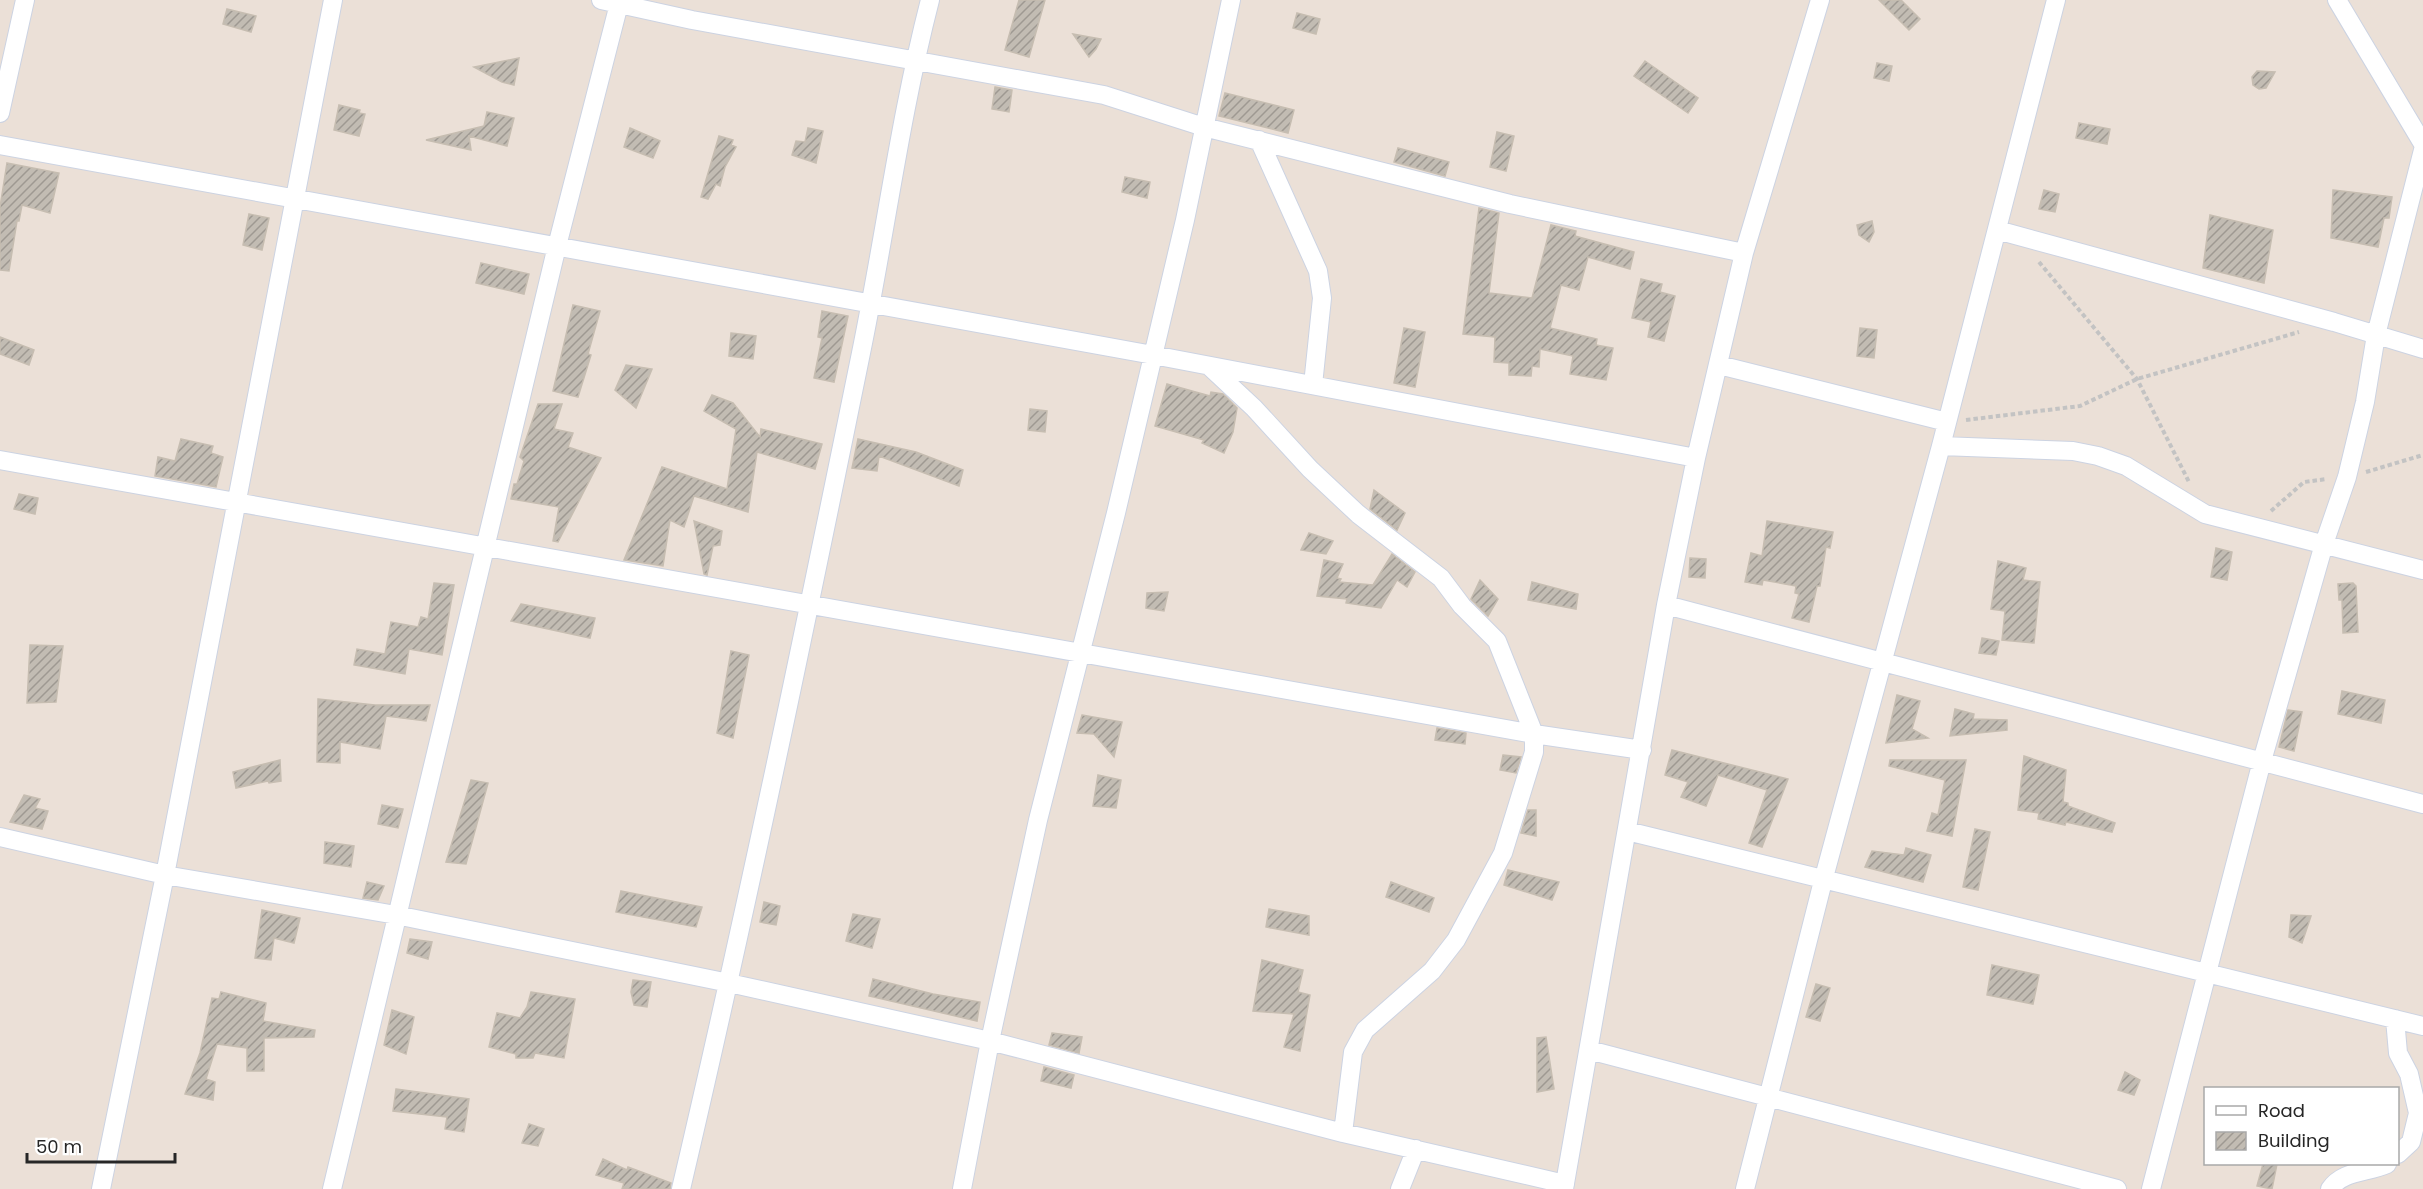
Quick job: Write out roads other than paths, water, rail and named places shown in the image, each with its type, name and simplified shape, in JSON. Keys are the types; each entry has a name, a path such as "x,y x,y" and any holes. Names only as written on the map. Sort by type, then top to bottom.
{"street":[{"path":"0,113 25,0"},
{"path":"101,1189 165,875 333,0"},
{"path":"601,0 620,2 692,20 1104,95 1204,127 1510,204 1744,253"},
{"path":"681,1189 729,983 810,605 871,304 914,60 930,0"},
{"path":"962,1189 990,1041 1038,820 1153,355 1231,0"},
{"path":"0,837 165,875 396,915 729,983 990,1041 1343,1133 1565,1186 1666,605 1696,458 1744,253 1820,0"},
{"path":"1745,1189 1823,881 1941,446 2056,0"},
{"path":"2337,0 2423,144"},
{"path":"332,1189 557,246 620,2"},
{"path":"1259,140 1318,271 1322,298 1312,385"},
{"path":"0,145 1153,355 1696,458"},
{"path":"2151,1189 2262,761 2354,448 2365,402 2376,335 2423,150"},
{"path":"1997,230 2334,322 2423,349"},
{"path":"1719,365 1947,422"},
{"path":"1209,366 1254,408 1310,469 1358,514 1441,578 1462,606 1497,641 1534,734 1534,752 1503,853 1456,940 1432,971 1365,1030 1353,1052 1343,1133"},
{"path":"1941,446 2073,451 2098,456 2126,466 2205,514 2423,570"},
{"path":"0,460 1080,654 1534,734 1642,750"},
{"path":"1666,605 2423,804"},
{"path":"1627,831 1823,881 2423,1026"},
{"path":"2395,1019 2398,1053 2409,1074 2418,1113 2411,1142 2399,1152"},
{"path":"1589,1050 2117,1189"},
{"path":"1400,1189 1416,1149"},
{"path":"2330,1189 2340,1179 2353,1173 2367,1172 2384,1165"}]}
